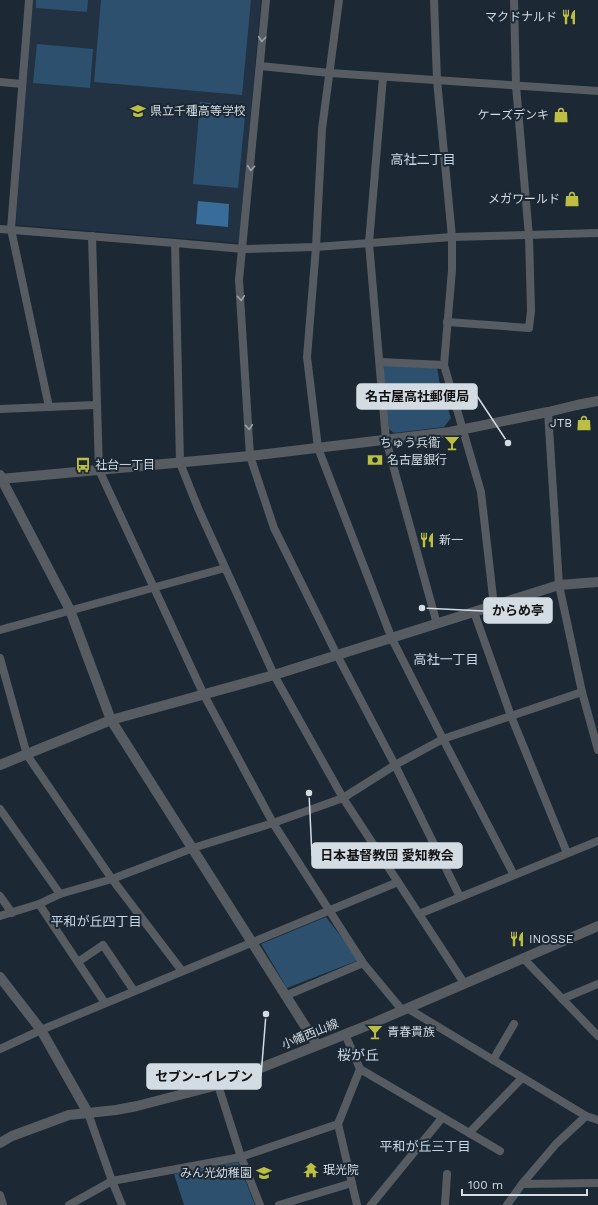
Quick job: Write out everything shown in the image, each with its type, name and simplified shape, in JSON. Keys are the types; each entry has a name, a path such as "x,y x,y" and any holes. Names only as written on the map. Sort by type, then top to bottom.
{"street":[{"path":"29,0 11,229 49,407"},
{"path":"266,0 240,280 250,456 274,528 337,655 395,765 460,897"},
{"path":"339,0 322,129 316,247 307,357 318,448 392,638 514,875"},
{"path":"434,0 437,80 452,237 452,270 444,365 481,492 494,606"},
{"path":"447,322 529,328 531,311 529,236 516,86 514,0"},
{"path":"260,66 384,77 598,91"},
{"path":"384,77 369,243 386,440 437,624"},
{"path":"0,82 22,84"},
{"path":"0,229 243,249 316,247 452,237 598,233"},
{"path":"92,236 99,470 204,695 273,823 363,964 404,1009 586,1116 598,1120"},
{"path":"175,243 180,463 198,508 274,676 343,798 464,983"},
{"path":"380,362 444,365"},
{"path":"317,1045 111,720 70,610 0,478 180,463 386,440 463,430 548,412 577,404 598,401"},
{"path":"0,409 96,405"},
{"path":"548,412 559,585 582,692 598,749"},
{"path":"0,630 225,568"},
{"path":"0,765 111,720 274,676 559,585 598,582"},
{"path":"474,612 511,716 567,853"},
{"path":"0,658 27,755 112,879 182,971"},
{"path":"0,916 39,904 60,894 112,879 192,848 273,823 343,798 395,765 443,739 582,692"},
{"path":"0,809 60,894"},
{"path":"419,914 598,841"},
{"path":"0,1048 398,882"},
{"path":"0,896 12,912"},
{"path":"39,904 105,1003"},
{"name":"小幡西山線","path":"0,1143 12,1136 69,1115 137,1106 218,1085 345,1034 598,926"},
{"path":"78,962 103,945 134,991"},
{"path":"523,958 598,1036"},
{"path":"285,996 363,964"},
{"path":"0,977 41,1030 88,1113 122,1205"},
{"path":"562,999 598,984"},
{"path":"493,1060 514,1024"},
{"path":"345,1034 360,1069 500,1151"},
{"path":"357,1205 338,1124 360,1069"},
{"path":"470,1134 522,1078"},
{"path":"218,1085 241,1157 260,1205"},
{"path":"507,1205 522,1184 556,1144 586,1116"},
{"path":"371,1205 442,1118"},
{"path":"69,1205 112,1181 241,1157 338,1124"},
{"path":"445,1205 446,1174"},
{"path":"522,1184 598,1182"},
{"path":"279,1205 352,1183"},
{"path":"0,1195 3,1205"}],"shaded area":[{"name":"県立千種高等学校","path":"32,0 261,0 239,243 18,225 16,223"},
{"path":"36,0 88,0 87,12 36,8"},
{"path":"101,0 251,0 242,95 94,82"},
{"path":"37,44 93,49 90,88 33,83"},
{"path":"200,102 246,106 238,188 193,184"},
{"path":"198,201 229,204 228,227 196,224"},
{"path":"385,365 437,367 440,385 451,418 444,427 394,433 389,429 383,367"},
{"path":"326,917 359,960 287,988 261,944"},
{"path":"238,1162 255,1205 184,1205 174,1174"}],"place":[{"name":"マクドナルド","path":"569,17"},
{"name":"県立千種高等学校","path":"138,111"},
{"name":"ケーズデンキ","path":"561,115"},
{"name":"メガワールド","path":"572,199"},
{"name":"JTB","path":"584,423"},
{"name":"ちゅう兵衞","path":"452,443"},
{"name":"名古屋高社郵便局","path":"508,443"},
{"name":"名古屋銀行","path":"375,460"},
{"name":"社台一丁目","path":"83,465"},
{"name":"新一","path":"427,540"},
{"name":"からめ亭","path":"422,608"},
{"name":"日本基督教団 愛知教会","path":"309,793"},
{"name":"INOSSE","path":"517,939"},
{"name":"セブン-イレブン","path":"266,1014"},
{"name":"青春貴族","path":"375,1032"},
{"name":"珉光院","path":"311,1170"},
{"name":"みん光幼稚園","path":"264,1173"}],"district":[{"name":"高社二丁目","path":"423,159"},
{"name":"高社一丁目","path":"446,659"},
{"name":"平和が丘四丁目","path":"96,921"},
{"name":"桜が丘","path":"358,1055"},
{"name":"平和が丘三丁目","path":"425,1146"}]}
